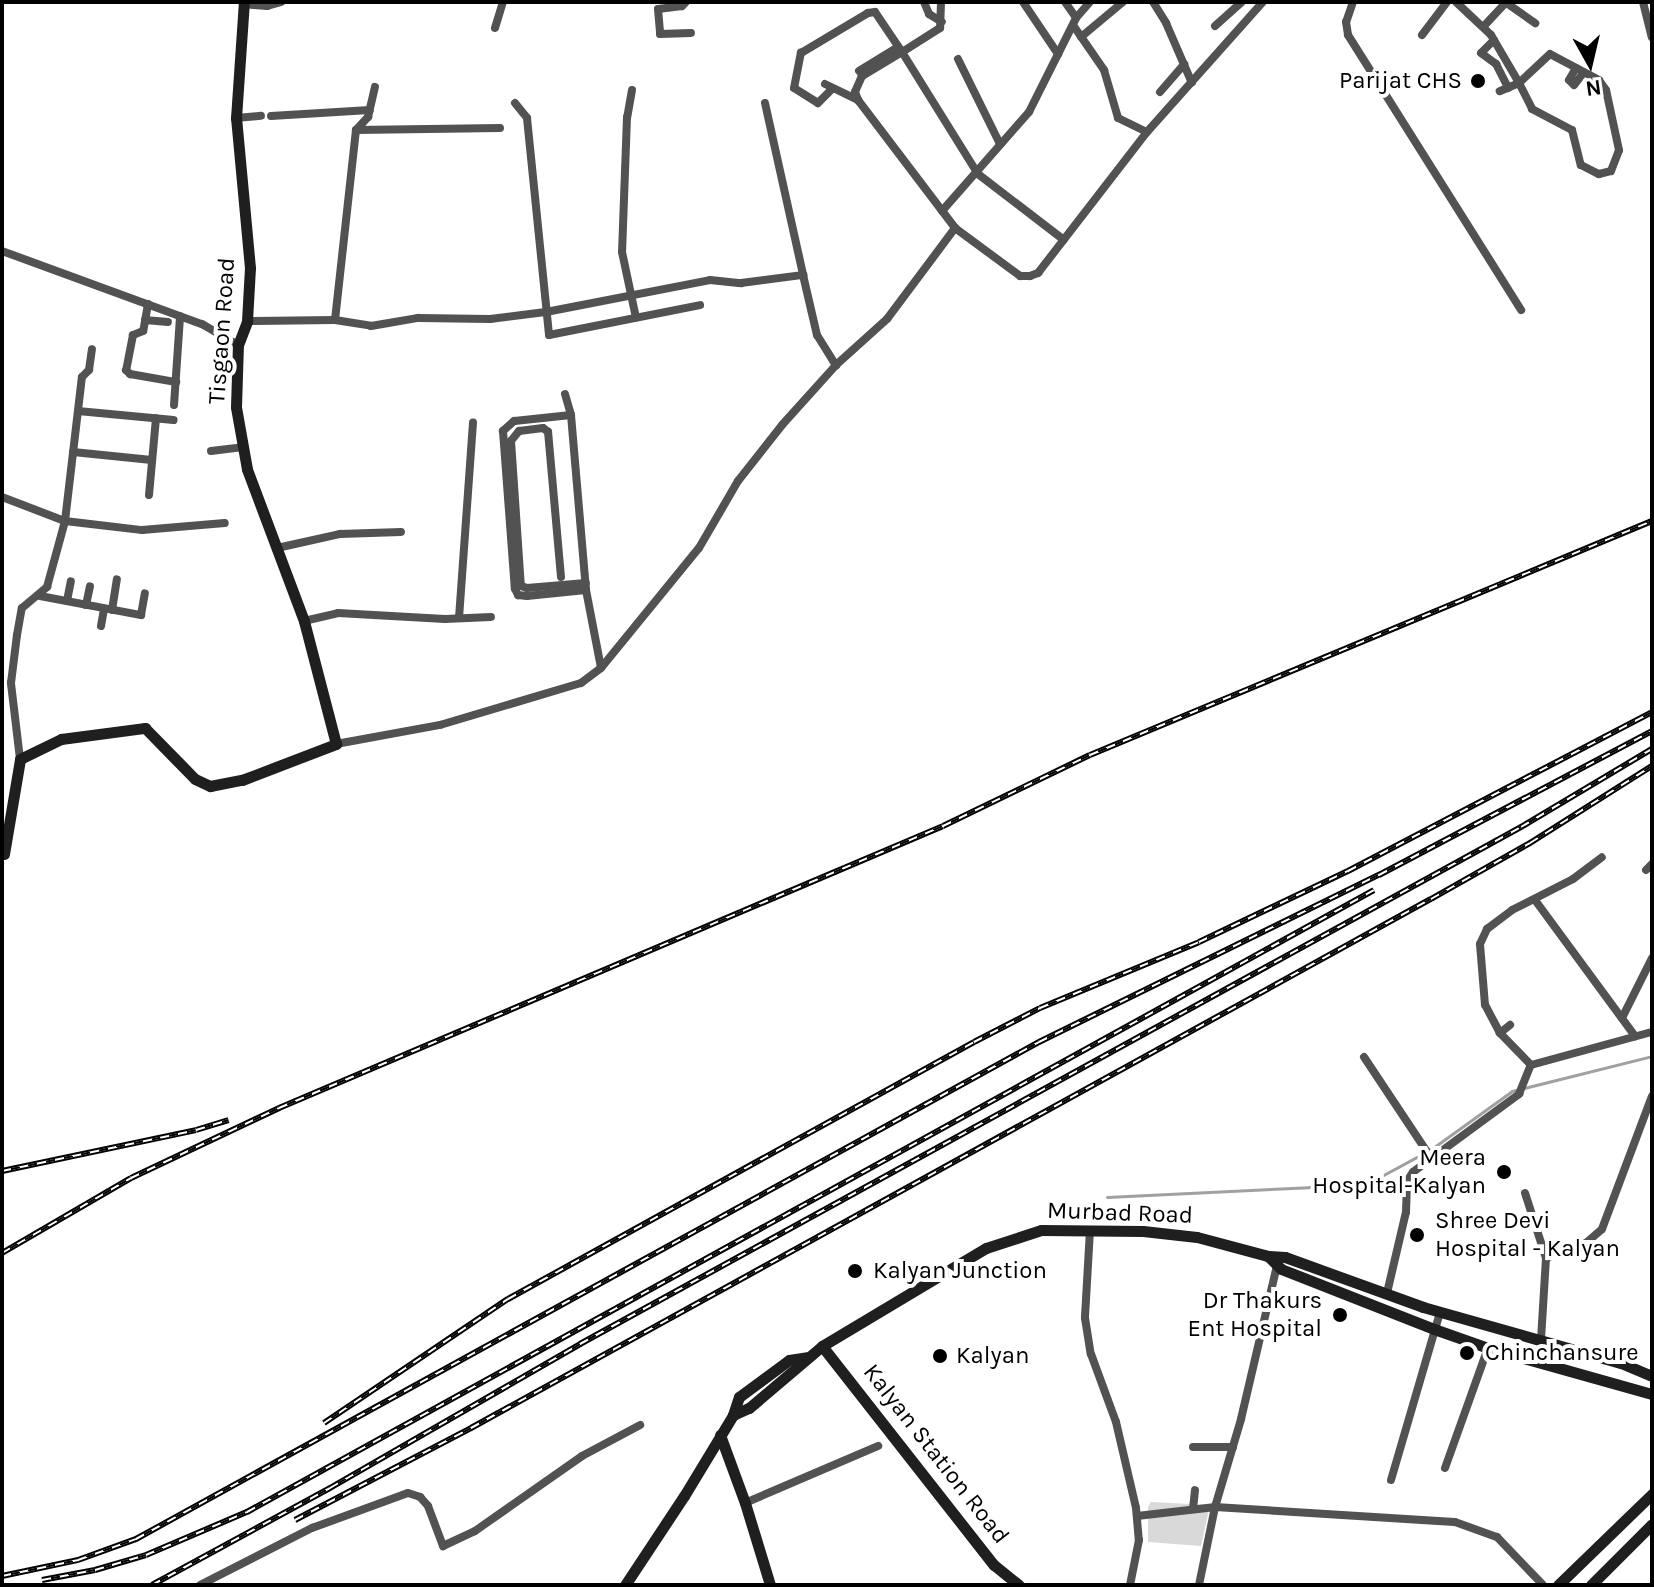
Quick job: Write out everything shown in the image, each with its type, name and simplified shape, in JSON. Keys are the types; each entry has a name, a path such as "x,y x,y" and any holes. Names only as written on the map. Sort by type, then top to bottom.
{"street":[{"path":"244,3 267,6 281,2"},
{"path":"495,28 503,2"},
{"path":"686,2 682,6 658,9 660,34 691,33"},
{"path":"924,2 929,14 942,22"},
{"path":"941,2 942,22 936,33 860,74 855,92 955,228 1020,276 1038,273 1147,132 1263,2"},
{"path":"1023,2 1058,54"},
{"path":"1065,2 1081,37 1104,70 1118,118 1147,132"},
{"path":"942,211 978,174 1029,112 1074,22 1090,2"},
{"path":"1081,37 1123,2"},
{"path":"1153,2 1192,83"},
{"path":"1353,2 1346,22 1348,35 1521,310"},
{"path":"1422,35 1447,2"},
{"path":"1456,2 1484,26 1494,40 1519,83 1535,111 1572,130 1581,165 1606,174 1611,171 1619,150 1606,90 1599,80 1550,54 1519,83 1504,89 1496,64 1481,53 1494,40"},
{"path":"1484,26 1506,2 1535,23"},
{"path":"1643,2 1652,37"},
{"name":"Tisgaon Road","path":"244,3 236,118 249,238 247,321 238,345 236,407 247,469 304,621 336,744"},
{"path":"1215,26 1240,3 1248,19"},
{"path":"858,100 829,86 818,103 793,87 801,53 806,47 872,12 900,50 978,174 1064,240"},
{"path":"958,59 1000,144"},
{"path":"852,62 860,74"},
{"path":"1160,92 1184,64"},
{"path":"335,320 356,130 370,110 375,87"},
{"path":"632,90 627,117 622,252 636,318"},
{"path":"515,103 527,118 548,333 552,336 700,305"},
{"path":"765,103 817,335 836,365"},
{"path":"271,116 370,110"},
{"path":"236,118 261,116"},
{"path":"356,130 500,128"},
{"path":"20,759 61,739 132,727 145,728 195,779 210,786 224,785 336,744 440,725 581,683 601,668 699,548 738,481 773,436 836,365 887,319 955,228"},
{"path":"2,251 202,324 238,345"},
{"path":"247,321 335,320 371,326 418,318 490,319 546,312 710,280 741,283 803,275"},
{"path":"148,304 143,331 133,335 126,370 130,374 176,382"},
{"path":"174,405 180,316"},
{"path":"145,320 168,322"},
{"path":"3,855 20,759 11,683 22,608 47,587 65,521 82,377 89,370 92,349"},
{"path":"565,394 571,415 586,586 601,668"},
{"path":"78,411 174,420"},
{"path":"571,415 514,421 503,431 515,589 522,596 586,586"},
{"path":"149,495 156,418"},
{"path":"459,618 473,423"},
{"path":"561,577 548,432 543,428 519,431 511,441 521,586 586,586"},
{"path":"211,451 243,447"},
{"path":"73,452 152,460"},
{"path":"2,497 65,521 142,530 225,523"},
{"path":"277,548 340,534 401,532"},
{"path":"101,626 117,579"},
{"path":"67,601 71,581"},
{"path":"86,605 90,586"},
{"path":"40,596 142,615 145,593"},
{"path":"304,621 338,613 491,617"},
{"path":"2,719 15,720"},
{"path":"1531,1065 1500,1033 1485,1005 1480,944 1487,929 1512,910 1535,900 1602,857"},
{"path":"1535,900 1635,1036"},
{"path":"1622,1018 1652,958"},
{"path":"1500,1033 1510,1025"},
{"path":"1531,1065 1652,1032"},
{"path":"1364,1057 1431,1158"},
{"path":"1387,1293 1406,1212 1407,1181 1431,1158 1519,1094 1531,1065"},
{"path":"1546,1258 1586,1243 1602,1229 1652,1096"},
{"path":"1525,1193 1546,1258 1541,1340"},
{"name":"Murbad Road","path":"625,1585 733,1415 739,1397 789,1360 809,1357 822,1346 986,1248 1041,1230 1197,1237 1387,1293 1440,1312 1621,1363 1652,1376"},
{"path":"1090,1230 1087,1330 1091,1354 1116,1422 1137,1516 1139,1540 1130,1585"},
{"path":"1199,1585 1275,1259"},
{"name":"Murbad Road","path":"1275,1259 1434,1329 1488,1348 1652,1394"},
{"path":"1391,1480 1440,1312"},
{"name":"Kalyan Station Road","path":"822,1346 994,1565 1019,1585"},
{"path":"1445,1468 1488,1348"},
{"path":"200,1585 312,1528 408,1493 420,1497 428,1506 443,1546 475,1531 582,1456 640,1425"},
{"path":"720,1435 770,1585"},
{"path":"745,1503 878,1446"},
{"path":"1193,1447 1233,1447"},
{"path":"1193,1509 1195,1490"},
{"path":"1558,1585 1652,1494"},
{"path":"1137,1516 1215,1507 1466,1524 1506,1544 1543,1585"},
{"path":"1591,1585 1652,1524"}],"shaded area":[{"path":"1151,1502 1210,1505 1201,1546 1148,1542 1148,1507"}],"waterway":[{"path":"1430,1150 1512,1091 1652,1056"},
{"path":"1107,1197 1309,1187 1376,1179 1424,1153"}],"railway":[{"path":"2,1253 131,1178 279,1108 943,826 1090,755 1652,521"},
{"path":"324,1423 508,1299 974,1042 1040,1008 1199,942 1348,871 1652,712"},
{"path":"2,1576 78,1560 136,1539 1039,1042 1379,875 1652,731"},
{"path":"152,1585 330,1488 580,1344 1521,827 1652,749"},
{"path":"295,1520 471,1428 1431,899 1530,843 1652,766"},
{"path":"42,1580 95,1570 146,1555 247,1512 1374,890"},
{"path":"2,1171 196,1130 228,1120"}],"place":[{"name":"Parijat CHS","path":"1478,81"},
{"name":"Meera Hospital-Kalyan","path":"1504,1172"},
{"name":"Shree Devi Hospital - Kalyan","path":"1417,1235"},
{"name":"Kalyan Junction","path":"855,1271"},
{"name":"Dr Thakurs Ent Hospital","path":"1340,1315"},
{"name":"Chinchansure","path":"1467,1353"},
{"name":"Kalyan","path":"940,1356"}]}
